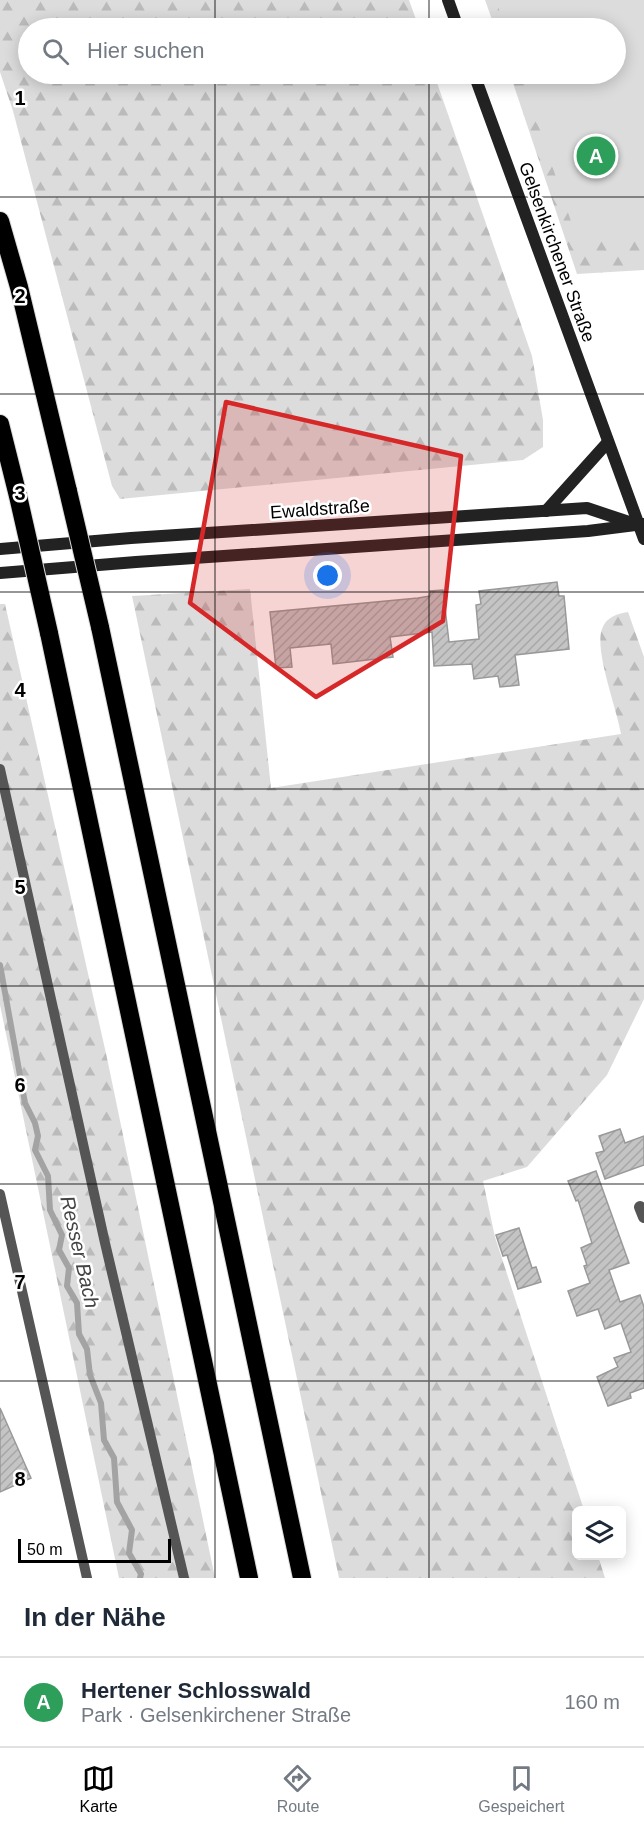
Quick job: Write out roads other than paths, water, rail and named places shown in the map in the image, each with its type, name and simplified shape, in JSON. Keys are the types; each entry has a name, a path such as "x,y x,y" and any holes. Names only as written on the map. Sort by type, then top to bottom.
{"highway":[{"path":"0,221 19,287 100,627 302,1578"},
{"path":"0,424 49,633 249,1578"}],"main road":[{"path":"448,0 454,18"},
{"name":"Gelsenkirchener Straße","path":"478,84 608,442 641,525 644,539"},
{"path":"546,511 608,442"},
{"name":"Ewaldstraße","path":"0,549 587,508 641,525"},
{"path":"0,573 588,531 641,525"}],"lane":[{"path":"0,769 105,1243 184,1578"},
{"path":"0,1194 87,1578"}],"waterway":[{"name":"Resser Bach","path":"0,965 25,1103 35,1123 38,1136 35,1150 48,1176 50,1210 62,1235 59,1250 69,1268 67,1286 77,1303 79,1334 87,1349 90,1375 101,1403 104,1440 114,1458 117,1502 132,1530 129,1553 141,1574 140,1578"}],"place":[{"name":"Hertener Schlosswald","path":"596,156"}]}
